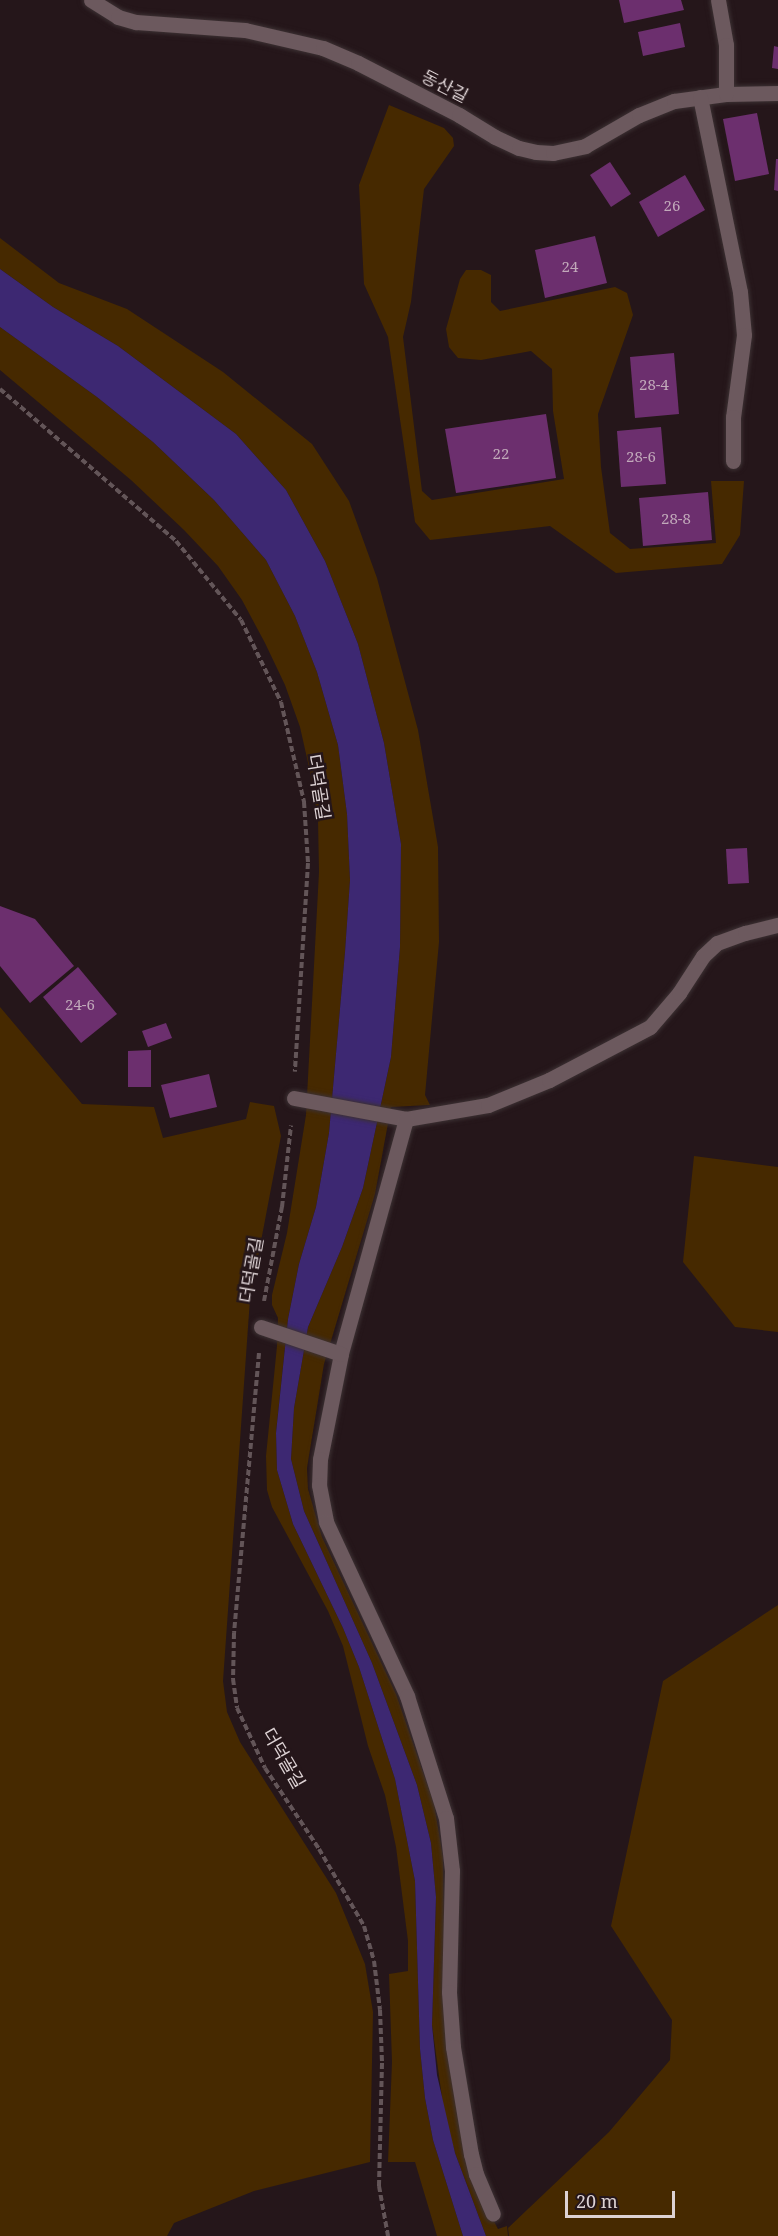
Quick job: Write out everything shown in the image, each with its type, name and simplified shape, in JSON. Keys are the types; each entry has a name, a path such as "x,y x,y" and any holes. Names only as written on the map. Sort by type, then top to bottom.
{"street":[{"name":"동산길","path":"91,0 118,17 136,22 160,26 245,30 323,48 358,63 503,141 536,152 553,153 585,146 653,109 700,97 778,93"},
{"path":"718,0 726,45 726,94"},
{"path":"700,97 740,292 744,335 733,417 733,460"},
{"path":"301,1099 400,1119 427,1118 488,1105 549,1080 650,1027 662,1016 703,956 717,943 745,933 778,926"},
{"path":"400,1119 335,1352 320,1460 321,1503 326,1522 406,1696 446,1818 452,1879 449,1992 453,2048 471,2154 479,2183 493,2214"},
{"path":"268,1329 335,1352"}],"path":[{"name":"더덕골길","path":"0,389 176,541 242,620 281,702 304,802 308,863 301,1099 267,1281 268,1329 234,1634 233,1678 237,1708 265,1768 344,1891 366,1935 374,1961 380,2010 382,2063 379,2186 388,2236"}],"shaded area":[{"path":"389,105 444,128 453,138 454,146 424,189 411,302 403,337 422,491 432,500 564,479 553,411 552,369 531,351 481,360 458,358 449,347 446,329 460,279 466,270 481,270 491,275 491,302 500,311 615,287 627,293 633,315 598,414 601,467 610,533 630,549 716,543 711,481 744,481 740,535 722,564 616,573 550,526 430,540 415,522 388,337 364,284 359,185"},
{"path":"0,238 59,283 127,309 223,372 312,444 349,501 377,578 418,730 438,847 439,942 425,1095 430,1105 391,1107 375,1194 324,1364 307,1468 308,1489 322,1537 396,1694 434,1804 443,1857 444,1932 479,2193 498,2229 507,2226 508,2236 486,2236 455,2153 444,2112 432,2025 436,1897 431,1843 417,1785 372,1663 304,1511 291,1459 294,1408 308,1327 342,1247 363,1188 391,1057 400,947 401,844 384,743 358,644 325,561 286,490 236,434 118,346 53,307 0,269"},
{"path":"0,269 53,307 118,346 236,434 286,490 325,561 358,644 384,743 401,844 400,947 391,1057 363,1188 342,1247 308,1327 294,1408 291,1459 304,1511 372,1663 417,1785 431,1843 436,1897 432,2025 437,2075 455,2153 486,2236 463,2236 433,2140 425,2098 420,2049 415,1881 395,1779 359,1667 343,1628 293,1524 277,1470 276,1433 288,1319 299,1264 316,1207 329,1133 345,952 350,880 347,814 338,745 317,672 295,616 266,560 214,500 153,442 97,397 0,327"},
{"path":"0,327 97,397 153,442 214,500 266,560 295,616 317,672 338,745 347,814 350,880 345,952 329,1133 316,1207 299,1264 288,1319 276,1432 277,1470 293,1524 343,1628 359,1667 395,1779 415,1881 420,2049 425,2098 433,2140 463,2236 437,2236 415,2162 388,2162 392,2062 389,1974 408,1971 408,1941 396,1847 385,1795 368,1746 343,1646 328,1611 272,1507 267,1490 266,1456 278,1318 272,1305 272,1295 287,1233 306,1115 319,872 318,820 300,727 285,685 265,643 242,600 218,566 131,480 0,370"},
{"path":"0,1007 82,1104 154,1107 163,1138 246,1119 250,1102 274,1106 281,1136 250,1299 223,1681 227,1712 240,1742 336,1893 365,1964 373,2012 370,2162 254,2191 174,2223 167,2236 0,2236"},
{"path":"694,1156 778,1167 778,1332 735,1327 683,1262"},
{"path":"778,1605 778,2236 509,2236 508,2228 609,2132 670,2060 672,2020 611,1926 663,1681"}],"building":[{"path":"619,0 681,0 684,10 624,23"},
{"path":"680,23 685,47 643,56 638,32"},
{"path":"774,46 778,47 778,69 772,68"},
{"path":"757,113 769,174 735,181 723,119"},
{"path":"776,159 778,159 778,191 774,190"},
{"path":"610,162 631,194 611,207 590,175"},
{"path":"685,175 705,210 658,237 639,202"},
{"path":"595,236 607,283 545,298 535,250"},
{"path":"674,353 679,414 635,418 630,357"},
{"path":"546,414 556,478 456,493 445,429"},
{"path":"661,427 666,484 621,487 617,431"},
{"path":"708,492 712,540 643,546 639,498"},
{"path":"747,848 749,883 728,884 726,849"},
{"path":"0,906 35,919 74,966 30,1003 0,966"},
{"path":"78,967 117,1014 81,1043 43,997"},
{"path":"166,1023 172,1038 148,1047 142,1031"},
{"path":"151,1050 151,1087 128,1087 128,1051"},
{"path":"209,1074 217,1107 170,1118 161,1085"}]}
